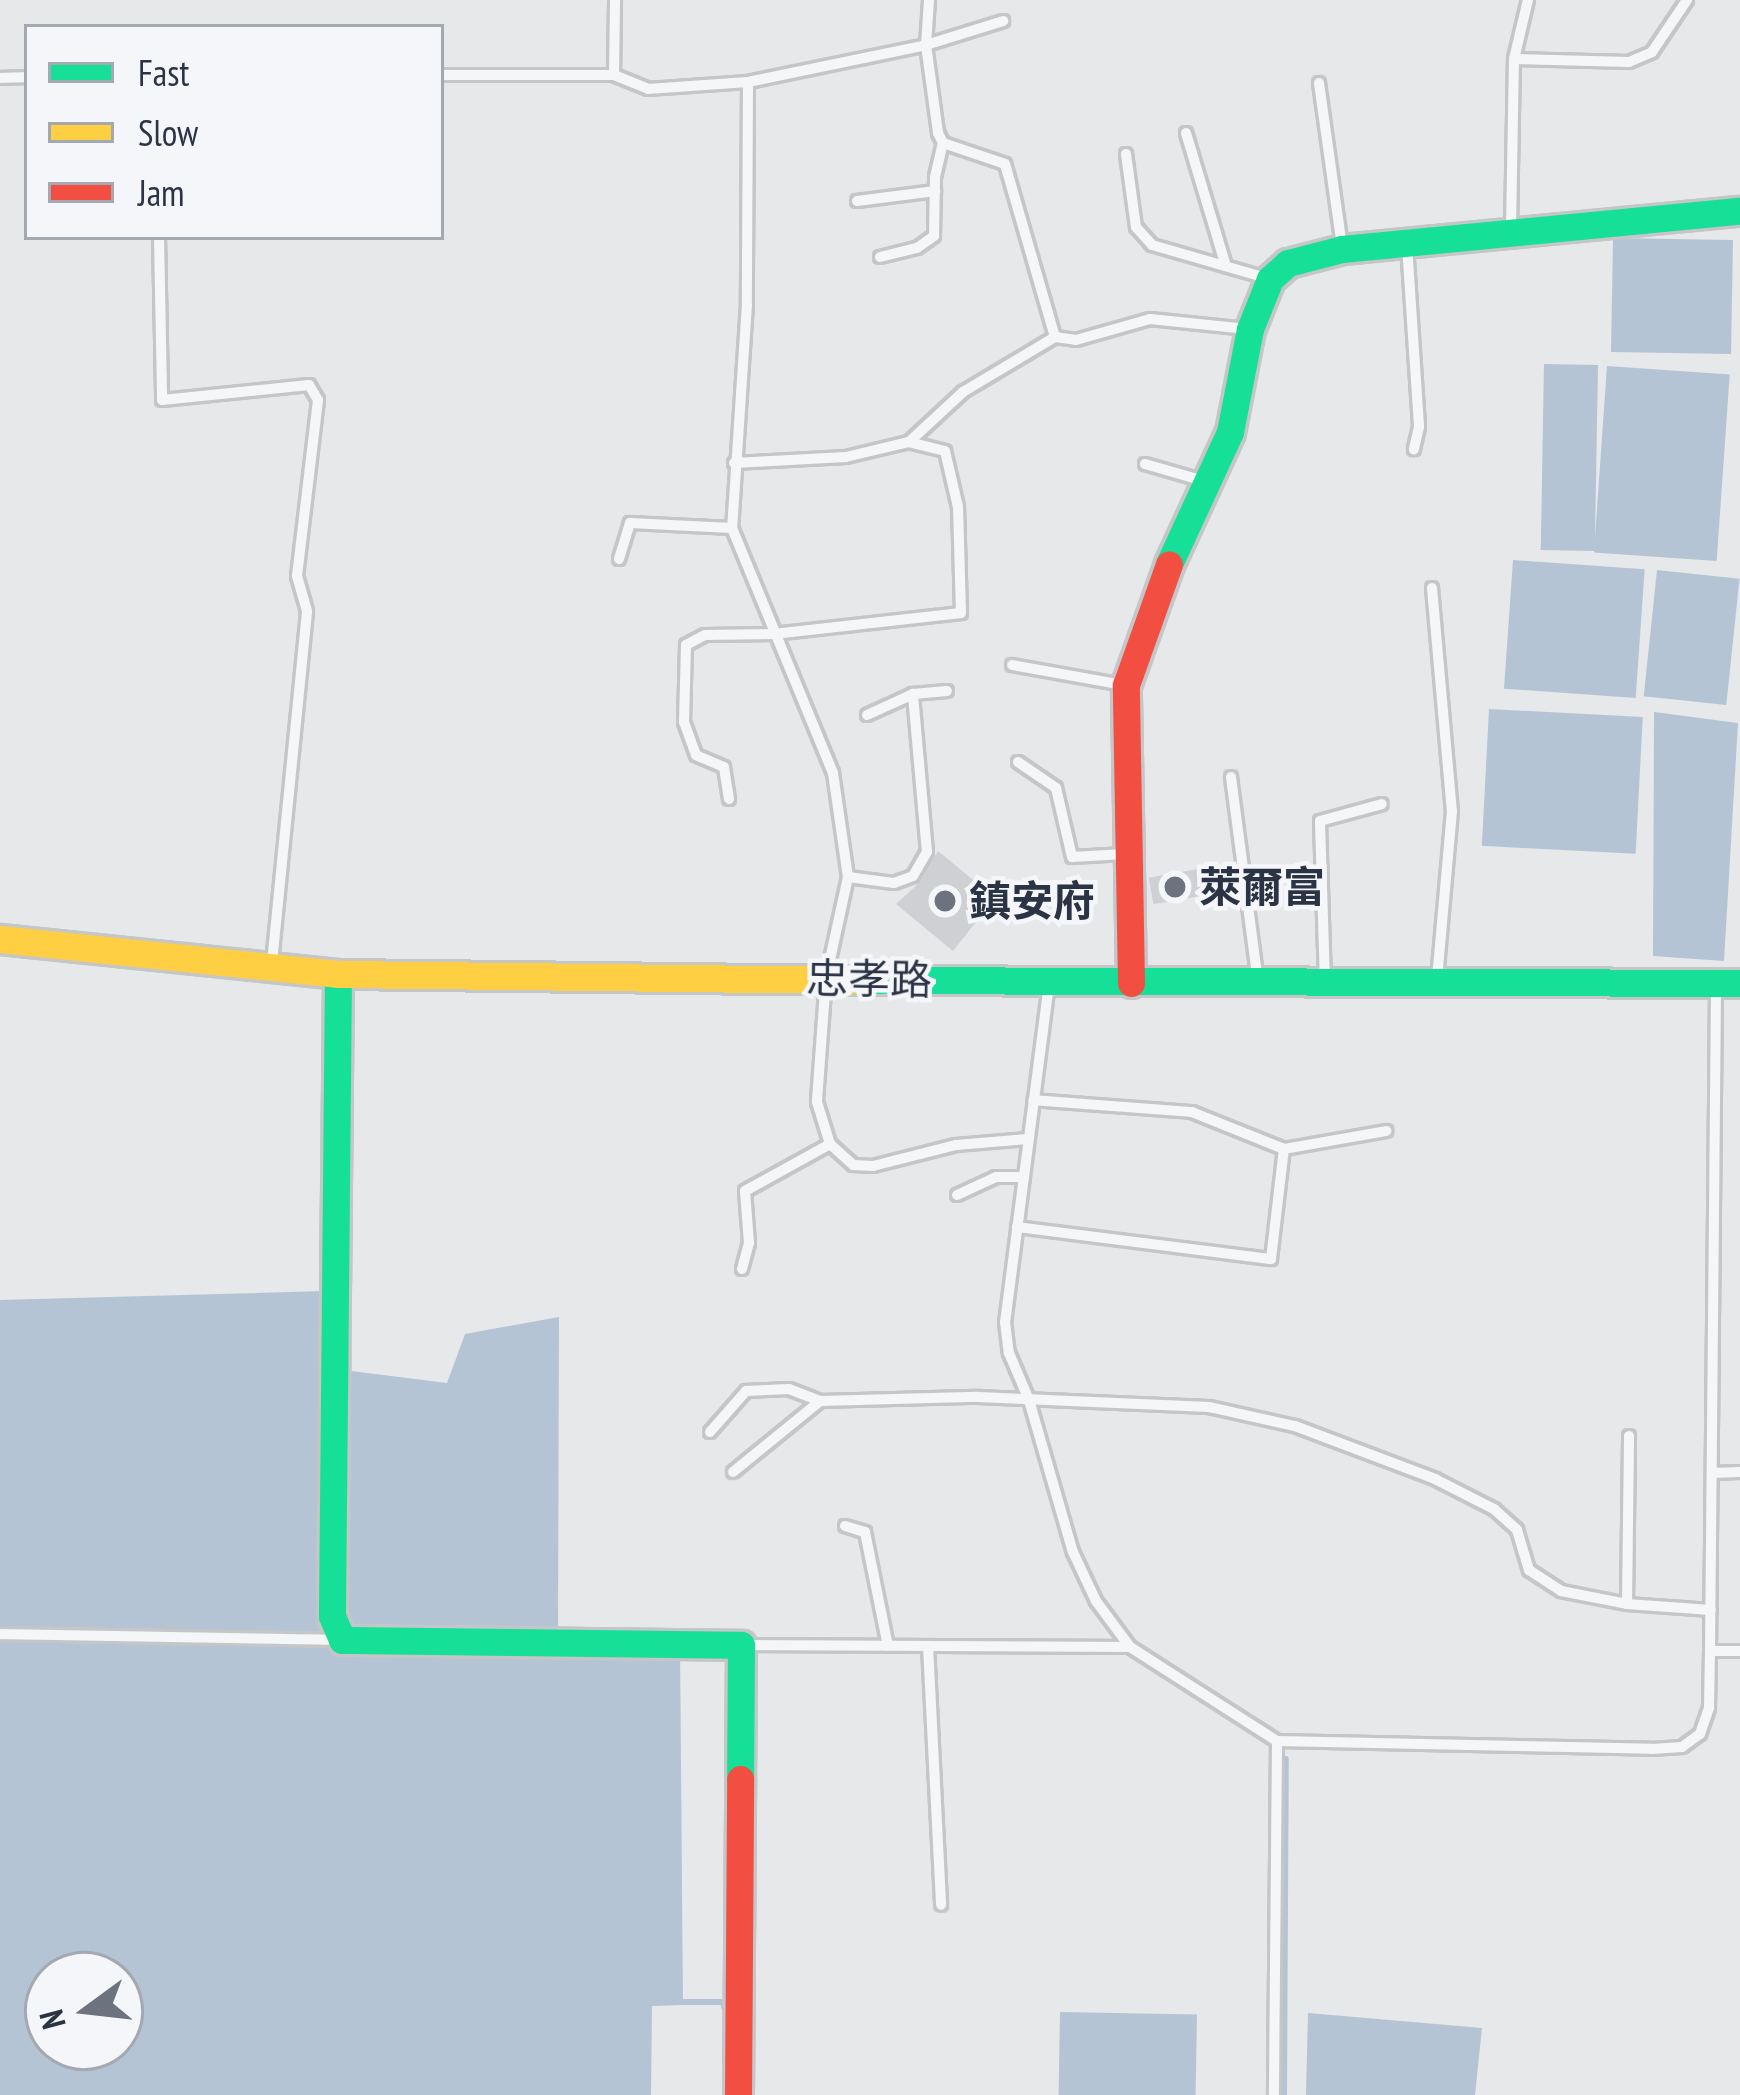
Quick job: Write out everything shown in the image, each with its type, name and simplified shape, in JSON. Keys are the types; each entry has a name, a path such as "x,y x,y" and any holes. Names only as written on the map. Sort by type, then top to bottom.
{"street":[{"path":"1131,982 1126,685 1159,587 1230,432 1250,329 1270,279 1288,262 1342,249 1740,211"},
{"name":"忠孝路","path":"0,939 338,974 1325,985 1728,983"},
{"path":"338,974 332,1616 342,1640 741,1645 737,2095"}],"lane":[{"path":"614,75 615,0"},
{"path":"880,257 917,248 934,236 934,191 943,143 926,45 929,0"},
{"path":"1511,233 1514,59 1528,0"},
{"path":"1514,59 1629,62 1652,52 1678,5 1687,0"},
{"path":"444,75 614,75 648,89 748,82 926,45 1003,21"},
{"path":"748,82 747,304 732,528 833,772 848,877 826,978 817,1102 830,1144 853,1165 873,1166 956,1145 1028,1139"},
{"path":"1319,83 1342,249"},
{"path":"1186,133 1226,266"},
{"path":"943,143 1004,164 1055,337"},
{"path":"1126,154 1136,227 1152,245 1270,279"},
{"path":"857,201 934,191"},
{"path":"159,240 162,400 309,385 318,400 296,576 307,612 272,968"},
{"path":"1407,244 1419,427 1414,449"},
{"path":"909,442 963,392 1055,337 1076,340 1150,319 1250,329"},
{"path":"729,799 724,767 696,755 684,722 686,645 705,635 774,634 961,613 958,506 946,451 909,442 846,457 734,463"},
{"path":"1144,464 1207,482"},
{"path":"619,559 630,523 732,528"},
{"path":"1432,588 1452,811 1436,983"},
{"path":"1012,665 1126,685"},
{"path":"867,715 913,694 947,691"},
{"path":"848,877 894,883 913,876 927,852 913,694"},
{"path":"1018,762 1056,788 1072,857 1128,854"},
{"path":"1231,777 1258,984"},
{"path":"1325,985 1320,821 1382,804"},
{"path":"1050,981 1005,1322 1009,1353 1030,1400 1073,1552 1096,1601 1130,1647 1277,1741 1682,1747 1700,1734 1708,1708 1728,983"},
{"path":"1033,1100 1192,1112 1284,1149 1386,1131"},
{"path":"742,1270 749,1243 745,1191 830,1144"},
{"path":"1017,1227 1271,1258 1284,1149"},
{"path":"958,1195 996,1177 1024,1177"},
{"path":"710,1432 746,1391 789,1390 820,1401 1030,1400 1209,1407 1295,1426 1436,1479 1494,1509 1517,1530 1529,1570 1561,1591 1627,1604 1711,1610"},
{"path":"733,1472 820,1401"},
{"path":"1627,1604 1629,1436"},
{"path":"1712,1473 1740,1472"},
{"path":"844,1526 865,1532 888,1646"},
{"path":"0,1634 342,1640"},
{"path":"741,1645 1130,1647"},
{"path":"928,1646 941,1905"},
{"path":"1710,1651 1740,1651"},
{"path":"1274,2095 1277,1741"}],"water":[{"path":"1613,238 1733,240 1731,354 1611,352"},
{"path":"1544,364 1598,365 1595,551 1541,550"},
{"path":"1607,366 1730,375 1717,561 1594,553"},
{"path":"1513,560 1645,569 1636,698 1504,689"},
{"path":"1657,570 1740,579 1726,705 1644,696"},
{"path":"1489,709 1643,717 1636,854 1482,846"},
{"path":"1654,712 1738,723 1724,961 1653,956"},
{"path":"325,1291 335,1369 447,1383 465,1334 559,1317 558,1637 680,1643 683,2005 652,2006 651,2095 0,2095 0,1300"},
{"path":"1060,2012 1197,2014 1196,2095 1059,2095"},
{"path":"1308,2013 1482,2028 1475,2095 1306,2095"}],"building":[{"name":"鎮安府","path":"938,851 995,898 953,951 896,904 921,881"},
{"name":"萊爾富","path":"1198,869 1203,896 1153,904 1149,878"}],"waterway":[{"path":"1284,2095 1286,1759"},
{"path":"676,2002 724,2002 724,2007"}],"traffic: fast":[{"path":"1169,564 1230,432 1250,329 1270,279 1288,263 1342,249 1740,211"},
{"path":"338,974 332,1616 342,1640 741,1645 740,1779"},
{"path":"852,980 1740,983"}],"traffic: slow":[{"path":"0,939 338,974 852,980"}],"traffic: jam":[{"path":"1131,983 1126,685 1169,564"},
{"path":"738,2095 740,1779"}],"place":[{"name":"萊爾富","path":"1175,887"},
{"name":"鎮安府","path":"945,901"}]}
